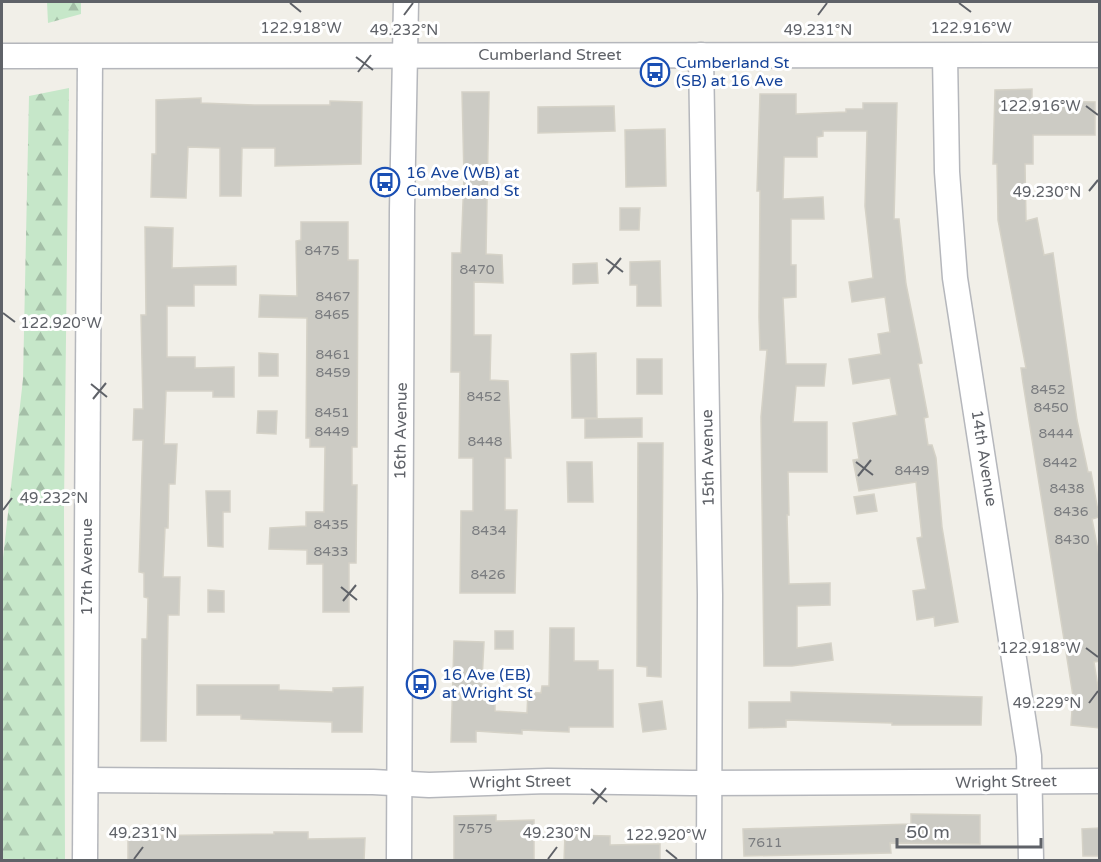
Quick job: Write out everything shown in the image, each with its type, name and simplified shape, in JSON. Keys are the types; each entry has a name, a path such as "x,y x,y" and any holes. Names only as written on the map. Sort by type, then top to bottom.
{"street":[{"name":"16th Avenue","path":"399,861 406,2"},
{"name":"15th Avenue","path":"701,55 709,861"},
{"name":"Cumberland Street","path":"2,56 1100,55"},
{"name":"14th Avenue","path":"945,56 948,211 955,278 1016,657 1029,756 1031,861"},
{"name":"17th Avenue","path":"85,861 90,57"},
{"name":"Wright Street","path":"86,780 398,782 429,785 548,781 1100,781"}],"green space":[{"path":"47,2 81,2 81,14 48,23"},
{"path":"69,88 64,505 65,860 2,860 2,567 23,379 29,96"}],"building":[{"path":"1032,89 1032,101 1095,102 1095,135 1033,135 1033,164 1025,164 1026,221 1037,218 1044,255 1053,253 1077,420 1088,472 1091,472 1099,517 1092,519 1100,561 1100,661 1094,662 1100,700 1100,728 1071,725 1073,696 1023,383 1021,368 1026,368 998,220 997,164 993,164 995,90"},
{"path":"462,92 489,92 486,254 502,255 503,283 474,282 474,335 491,335 490,380 508,381 511,458 505,458 505,510 517,510 515,593 460,593 461,511 473,511 473,458 459,458 460,372 451,372 452,253 461,253 464,177"},
{"path":"760,94 796,94 796,114 846,112 846,109 863,109 863,103 897,103 894,219 899,219 906,284 922,363 918,364 928,417 924,418 928,445 932,445 936,458 942,527 958,622 935,626 934,617 917,620 913,591 926,589 917,538 922,537 916,482 859,491 853,460 859,459 853,423 897,415 890,378 853,384 849,359 881,354 878,334 890,332 885,297 852,302 849,282 873,278 865,206 867,131 823,131 823,136 817,137 817,157 784,157 783,199 823,197 824,219 791,219 791,265 796,265 796,297 783,298 786,364 826,364 824,386 796,386 793,422 827,422 827,472 788,472 789,515 787,515 789,584 830,583 830,605 797,606 797,648 831,643 833,660 792,666 764,666 761,417 767,350 760,350 759,317 760,191 757,191"},
{"path":"201,98 201,103 254,105 330,105 330,101 362,102 361,164 275,166 275,148 242,148 241,196 220,196 220,148 188,147 186,198 151,197 152,154 156,154 156,100"},
{"path":"614,106 615,131 538,133 538,107"},
{"path":"665,129 666,186 626,187 625,130"},
{"path":"620,208 640,208 639,230 620,230"},
{"path":"301,222 348,222 348,260 358,260 357,447 352,447 352,485 357,485 356,563 349,563 349,612 323,612 323,564 307,564 307,550 269,549 270,528 306,526 306,512 324,512 325,447 310,447 310,438 306,438 307,318 259,317 260,295 297,296 296,241 301,240"},
{"path":"145,227 173,228 172,268 236,266 236,285 194,285 194,306 167,306 167,357 195,357 195,368 234,367 234,397 213,397 213,391 166,391 164,444 177,444 175,484 169,484 168,528 165,528 163,577 180,577 179,615 168,615 166,741 141,741 142,639 147,639 148,598 144,597 144,573 139,572 143,440 133,440 134,409 143,409 141,315 146,315"},
{"path":"660,261 661,306 637,306 637,285 630,285 630,262"},
{"path":"597,263 598,283 573,284 573,264"},
{"path":"259,353 278,354 278,376 259,376"},
{"path":"596,353 597,418 572,418 571,354"},
{"path":"637,359 662,359 662,394 637,394"},
{"path":"258,411 277,411 276,434 257,433"},
{"path":"642,418 642,437 585,438 585,419"},
{"path":"638,443 663,443 661,677 647,676 647,667 637,666"},
{"path":"567,462 592,462 593,502 568,502"},
{"path":"206,491 230,491 230,512 223,512 223,547 208,546"},
{"path":"874,494 877,511 857,514 854,497"},
{"path":"208,590 224,591 224,612 208,612"},
{"path":"550,628 574,628 574,661 598,661 598,670 613,670 613,727 569,727 569,732 522,730 522,734 476,731 476,742 451,742 454,641 484,642 481,699 495,699 495,711 527,713 528,692 541,693 542,686 549,686"},
{"path":"495,631 513,631 513,649 495,649"},
{"path":"197,685 279,685 279,690 333,692 333,688 363,687 362,732 332,732 332,722 241,719 241,715 197,715"},
{"path":"791,692 982,697 981,725 892,725 892,723 786,720 786,727 749,728 749,702 791,702"},
{"path":"662,701 666,729 643,732 639,704"},
{"path":"911,814 980,815 980,844 890,843 891,853 744,856 743,829 911,824"},
{"path":"496,815 496,821 534,820 534,861 454,861 454,816"},
{"path":"1100,828 1100,856 1083,856 1082,829"},
{"path":"274,832 308,832 308,839 365,838 364,861 128,861 128,836 274,834"},
{"path":"565,835 610,836 610,845 660,844 660,861 564,861"}],"place":[{"name":"Cumberland St (SB) at 16 Ave","path":"655,72"},
{"name":"16 Ave (WB) at Cumberland St","path":"385,182"},
{"name":"16 Ave (EB) at Wright St","path":"421,684"}]}
